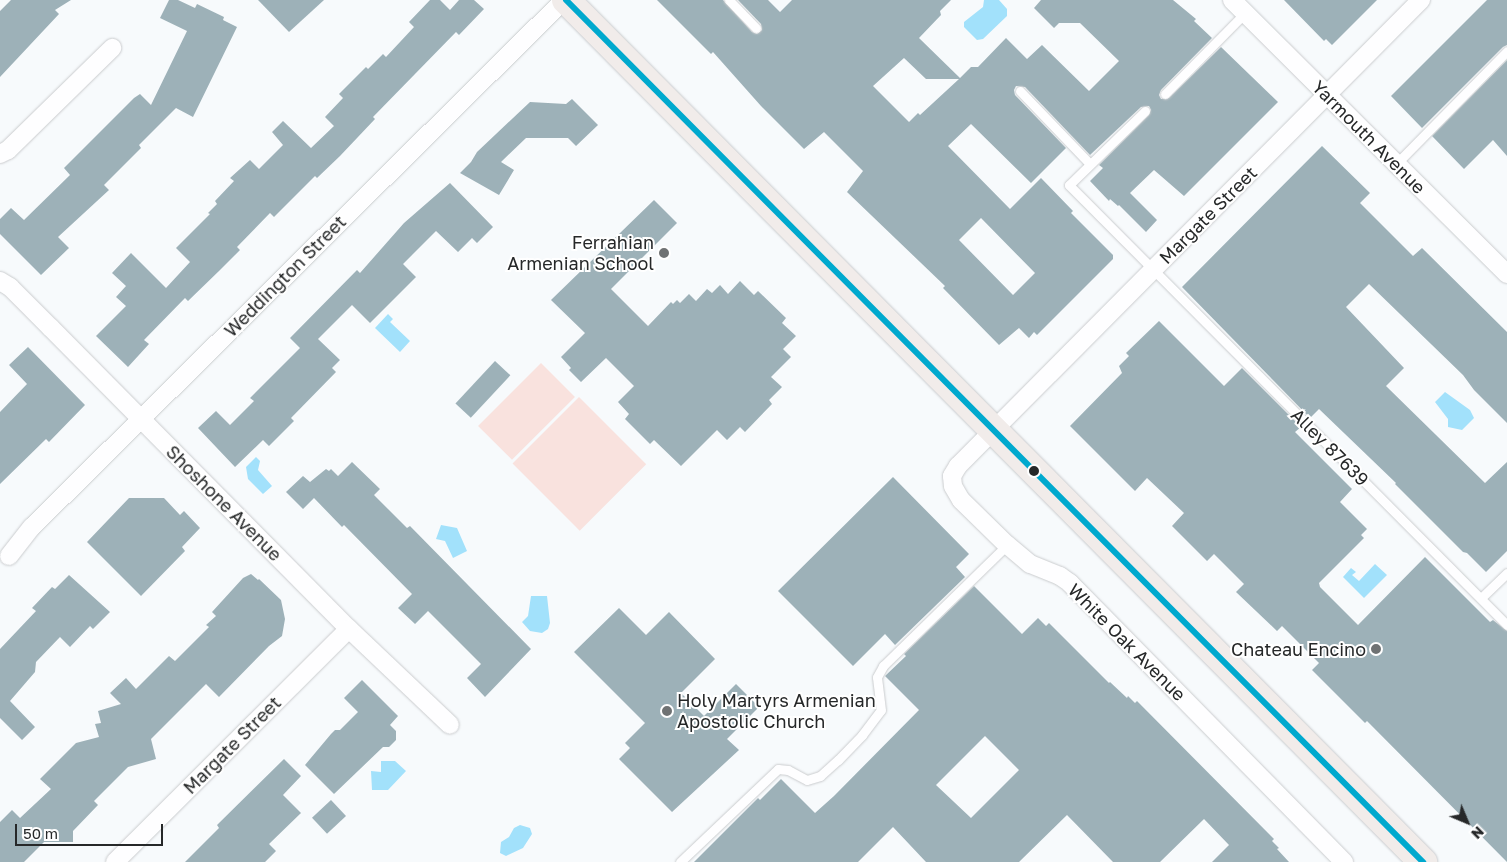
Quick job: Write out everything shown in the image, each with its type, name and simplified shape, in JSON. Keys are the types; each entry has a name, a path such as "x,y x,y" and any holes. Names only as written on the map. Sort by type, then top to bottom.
{"main road":[{"path":"565,0 1423,862"}],"street":[{"name":"Weddington Street","path":"10,556 32,527 565,0"},
{"name":"Yarmouth Avenue","path":"1232,0 1507,274"},
{"name":"Margate Street","path":"994,429 1421,0"},
{"path":"0,154 8,150 112,48"},
{"name":"Shoshone Avenue","path":"0,281 10,287 349,629 450,725"},
{"name":"White Oak Avenue","path":"994,429 958,466 952,476 953,486 961,500 1007,546 1030,564 1060,576 1070,583 1344,862"},
{"name":"Margate Street","path":"115,862 349,629"}],"lane":[{"path":"729,0 756,28"},
{"path":"1165,94 1246,14"},
{"path":"1396,164 1507,52"},
{"path":"1020,92 1090,164 1145,111"},
{"name":"Alley 87639","path":"1090,164 1069,185 1507,625"},
{"path":"680,862 778,769 788,770 806,780 820,776 838,760 862,735 881,710 876,678 883,666 1007,546"},
{"path":"1482,598 1507,573"}],"shaded area":[{"path":"541,363 575,397 512,460 478,426"},
{"path":"579,397 646,464 580,531 513,463"}],"water":[{"path":"984,0 999,0 1007,9 1007,16 983,39 977,40 964,27 964,22 983,7"},
{"path":"388,314 393,319 390,322 410,341 400,352 375,328"},
{"path":"1445,392 1470,410 1474,418 1462,430 1448,427 1448,419 1435,402"},
{"path":"256,457 260,461 258,470 272,486 263,494 248,479 246,467"},
{"path":"441,525 457,528 467,551 453,558 445,541 436,539"},
{"path":"1375,564 1387,575 1364,598 1343,577 1351,568 1356,572 1352,575 1359,581"},
{"path":"531,596 547,596 550,623 548,629 542,633 530,631 522,622 528,616"},
{"path":"381,761 395,761 406,771 388,790 372,790 371,771 381,772"},
{"path":"520,825 530,828 532,834 523,848 506,856 500,853 501,842 509,837 514,828"}],"building":[{"path":"11,0 71,0 55,10 59,14 0,77 0,11"},
{"path":"169,0 178,0 195,8 197,4 224,17 223,20 237,27 193,117 176,108 139,145 141,148 104,185 109,190 58,237 69,248 41,275 0,234 0,219 11,208 24,220 70,175 64,168 134,98 140,94 151,105 187,31 160,18"},
{"path":"258,0 324,0 289,32"},
{"path":"430,0 440,0 450,10 459,0 474,0 484,9 459,35 456,32 373,117 375,119 340,156 317,178 315,176 274,217 270,213 237,247 240,250 188,301 185,298 144,340 149,344 128,367 96,336 126,306 116,297 126,286 112,273 131,253 166,288 190,262 176,248 210,214 208,213 217,204 215,201 234,181 230,178 250,160 259,169 283,145 272,132 283,121 311,148 334,126 325,117 343,98 339,94 366,67 368,69 383,54 386,57 414,27 409,22"},
{"path":"657,0 723,0 752,32 757,34 762,30 761,24 738,0 768,0 780,12 792,0 951,0 940,11 941,15 919,38 960,78 971,67 978,67 1006,38 1027,59 1042,45 1089,91 1119,61 1080,23 1059,23 1054,28 1034,8 1041,0 1173,0 1196,19 1194,21 1212,38 1161,90 1159,95 1161,99 1169,98 1221,47 1278,102 1184,196 1154,170 1130,193 1157,220 1146,232 1119,205 1110,199 1109,201 1090,181 1103,168 1099,165 1149,115 1151,110 1149,106 1141,107 1090,155 1025,87 1016,86 1014,90 1015,95 1066,148 1031,183 971,124 948,146 1010,209 1041,178 1073,211 1071,213 1113,255 1113,259 1037,335 1034,332 1029,338 1019,328 999,345 943,288 945,286 847,192 863,171 824,132 804,149 761,106 713,52 711,54","holes":["904,58 926,79 959,79 920,115 918,113 909,122 873,86","981,218 1035,273 1013,295 959,240"]},
{"path":"1284,0 1377,0 1332,45 1326,39 1324,41"},
{"path":"1487,0 1507,0 1507,45 1422,128 1391,96"},
{"path":"1507,60 1507,156 1493,140 1464,169 1432,136"},
{"path":"572,99 598,125 576,146 568,138 526,138 501,162 514,170 499,195 460,173 471,162 477,152 530,102 566,104"},
{"path":"1322,146 1370,193 1360,203 1413,256 1422,248 1507,332 1507,423 1474,390 1463,375 1369,284 1346,307 1404,368 1386,386 1485,483 1507,462 1507,551 1486,572 1467,553 1463,552 1396,483 1319,409 1310,418 1182,287"},
{"path":"450,183 493,227 477,243 472,238 458,252 436,231 403,264 416,277 370,323 352,305 318,339 340,360 332,368 336,372 291,418 294,421 269,446 263,440 235,467 198,428 216,411 230,425 254,401 250,398 300,348 290,338 357,270 360,273 404,223"},
{"path":"654,200 677,223 611,289 648,326 671,302 673,304 677,300 680,303 689,294 696,301 707,289 712,293 720,285 728,294 740,281 754,295 758,291 786,318 782,323 796,336 783,349 791,357 771,377 782,387 769,400 772,404 745,432 740,427 727,440 717,430 681,466 654,440 650,444 625,419 629,414 618,402 634,386 606,358 581,382 569,370 571,368 561,357 585,333 551,300"},
{"path":"1159,321 1224,386 1242,368 1301,427 1295,432 1352,489 1340,502 1367,529 1361,535 1364,538 1319,583 1320,587 1358,625 1425,557 1490,622 1493,620 1507,631 1507,862 1367,721 1365,723 1312,670 1319,663 1282,626 1277,631 1236,592 1244,584 1214,554 1207,561 1172,526 1184,513 1147,478 1135,491 1070,426 1122,373 1119,366 1129,356 1126,353"},
{"path":"28,347 85,405 49,442 46,439 0,484 0,412 27,384 9,365"},
{"path":"495,361 510,375 471,418 455,403"},
{"path":"352,462 380,489 374,495 407,528 410,526 531,649 485,697 467,678 481,664 428,611 415,624 398,608 412,594 344,525 342,527 314,498 303,509 286,492 303,476 310,482 326,469 329,471 331,469 338,476"},
{"path":"893,477 969,554 956,567 965,577 895,645 885,634 853,666 778,591"},
{"path":"129,498 164,498 180,515 184,511 200,528 182,547 185,551 141,596 87,542"},
{"path":"251,574 281,600 285,619 282,636 269,646 219,697 206,684 151,739 156,759 128,767 94,801 98,805 73,831 73,842 44,842 24,862 0,862 0,822 12,810 20,818 51,789 40,779 76,743 99,737 95,724 101,723 98,711 121,704 110,693 126,678 136,689 169,656 175,661 209,627 206,625 216,616 212,612 243,578"},
{"path":"69,575 110,612 93,629 90,626 70,647 60,637 36,662 35,672 10,701 35,727 22,740 0,718 0,649 36,611 32,608 52,587 55,589"},
{"path":"974,586 1022,634 1038,618 1046,626 1049,623 1109,683 1127,698 1128,696 1135,703 1137,701 1274,839 1272,841 1279,848 1277,849 1289,862 1212,862 1229,845 1204,819 1160,862 1113,862 1067,815 1019,862 926,862 893,827 858,862 694,862 758,798 760,800 781,779 815,813 834,796 919,710 885,676 906,656 904,654","holes":["985,736 1019,770 971,818 936,785"]},
{"name":"Holy Martyrs Armenian Apostolic Church","path":"619,608 646,635 669,612 715,659 681,693 704,716 736,684 759,707 727,739 739,750 672,812 619,759 630,748 625,743 645,723 574,652"},
{"path":"362,680 398,716 390,725 396,731 396,740 389,747 383,747 334,794 305,765 335,730 340,730 358,712 344,698"},
{"path":"284,759 301,776 283,795 301,813 269,844 276,851 265,862 185,862 219,828 217,825"},
{"path":"331,800 346,816 327,834 312,818"}],"transit line":[{"path":"566,0 1423,862"}],"place":[{"name":"Ferrahian Armenian School","path":"664,253"},
{"name":"Chateau Encino","path":"1376,649"},
{"name":"Holy Martyrs Armenian Apostolic Church","path":"667,711"}]}
